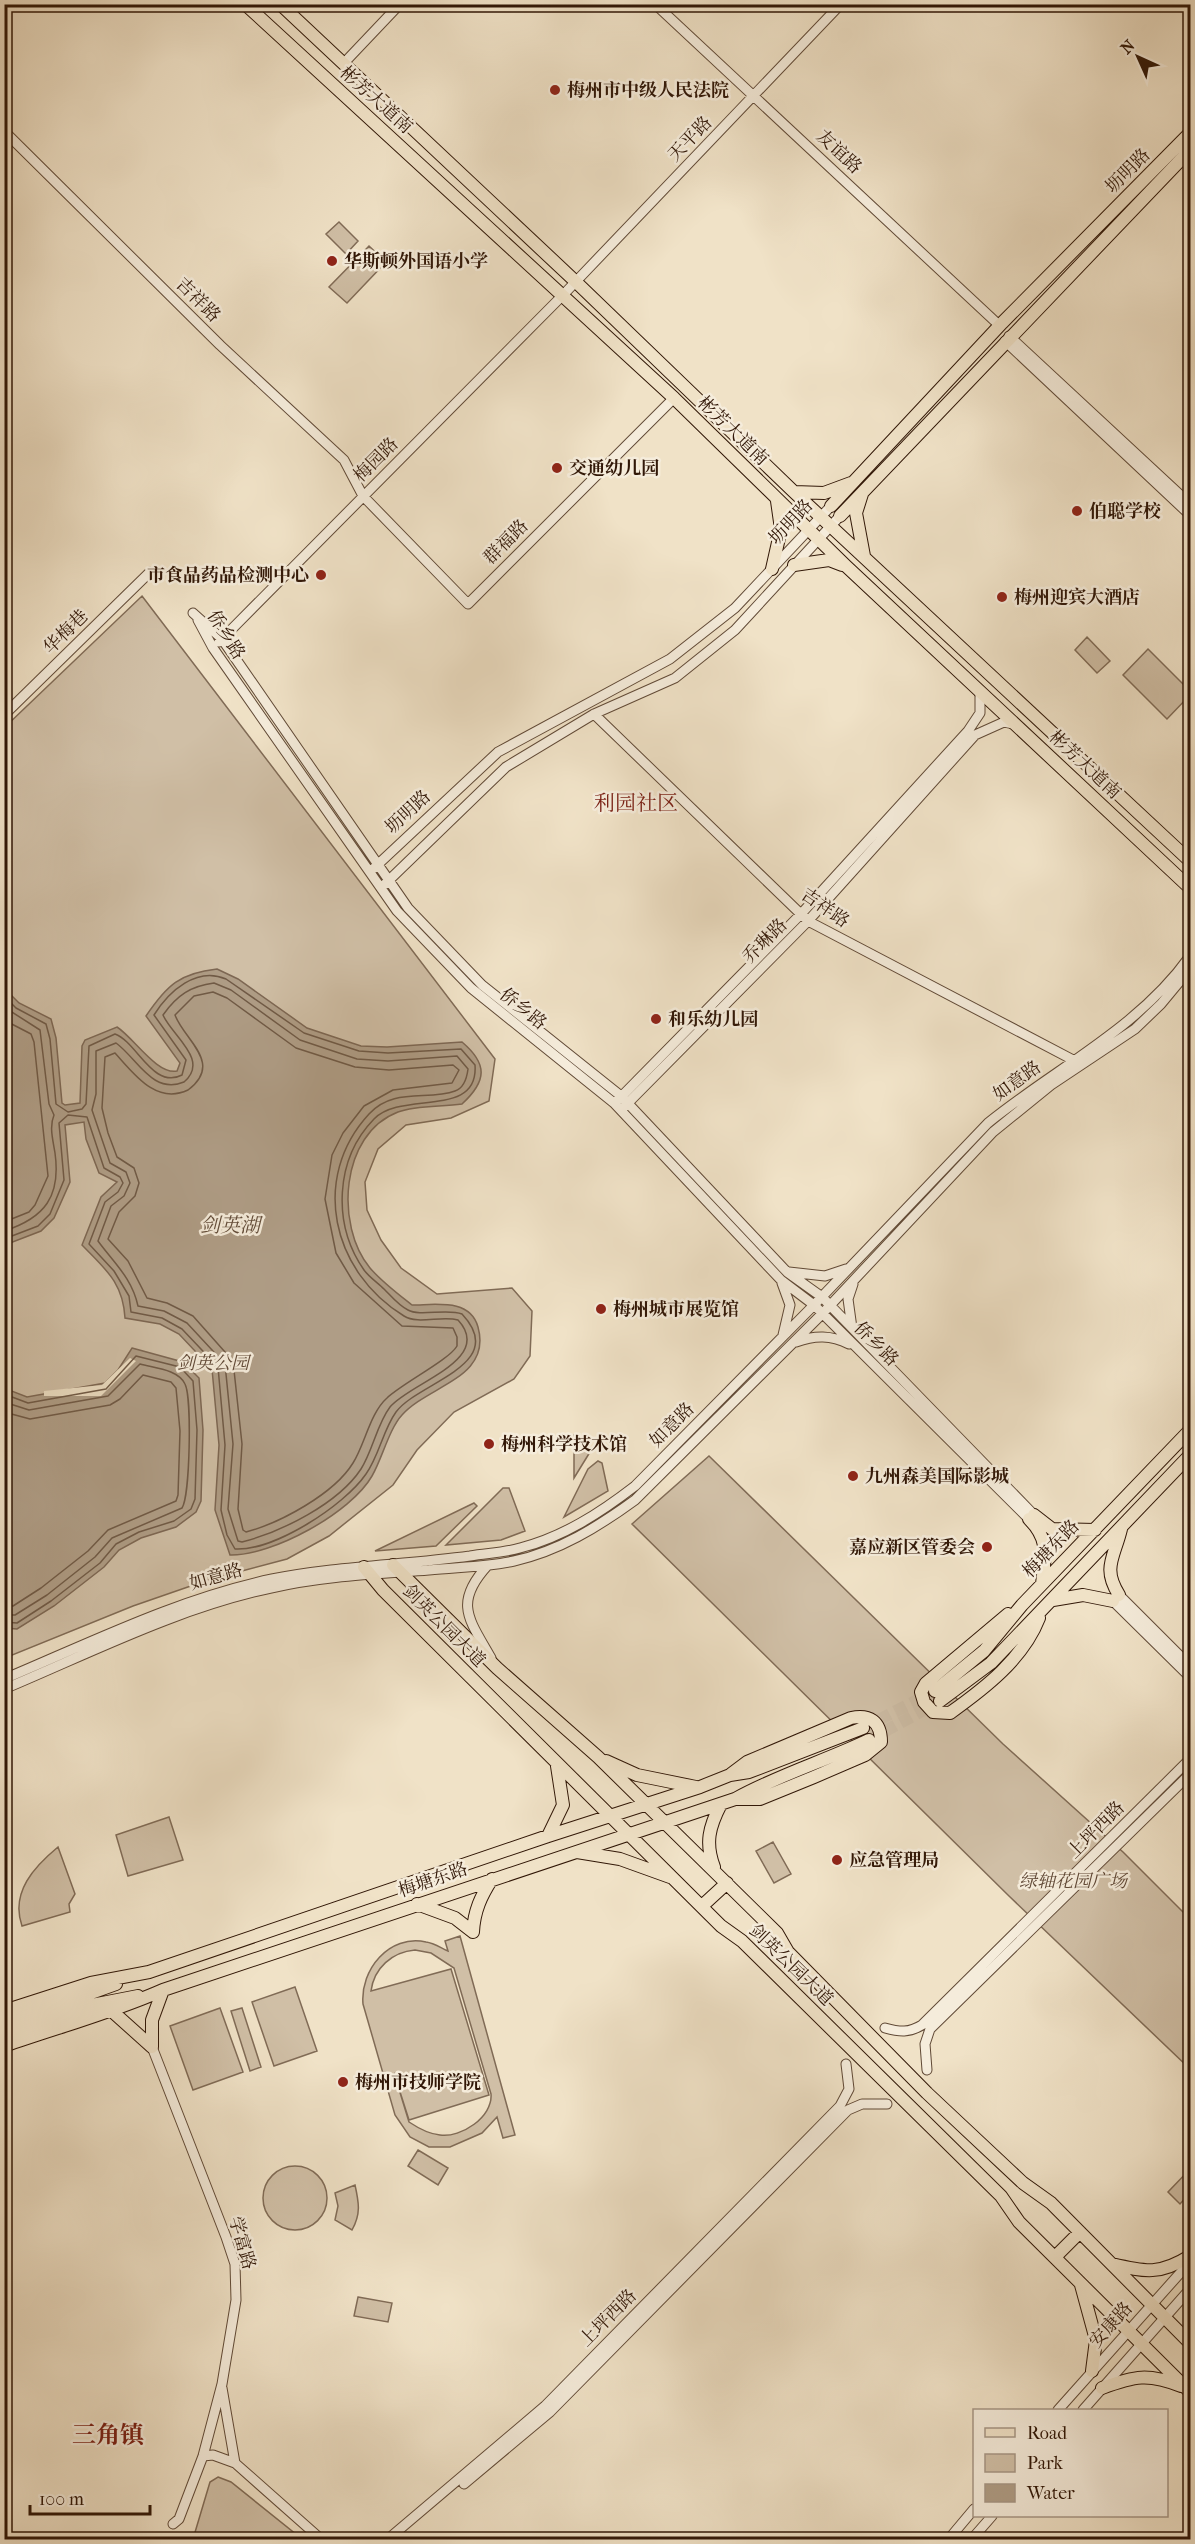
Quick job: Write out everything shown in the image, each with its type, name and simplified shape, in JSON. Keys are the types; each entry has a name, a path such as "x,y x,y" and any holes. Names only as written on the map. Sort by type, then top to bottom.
{"main road":[{"name":"彬芳大道南","path":"245,4 674,398 846,566 1191,888"},
{"name":"彬芳大道南","path":"280,4 576,282 794,492 1191,861"},
{"name":"坜明路","path":"840,516 858,486 1000,326 1191,133"},
{"name":"坜明路","path":"831,506 858,486 1007,339 1191,150"},
{"path":"794,492 824,493 858,486 856,513 864,557"},
{"path":"772,568 781,529 777,500"},
{"path":"794,565 829,560 846,566"},
{"name":"梅塘东路","path":"1191,1430 1022,1605 984,1651 938,1696 991,1663 1191,1455"},
{"path":"1031,1517 1052,1529 1095,1530"},
{"path":"1031,1517 1041,1531 1045,1547 1042,1584"},
{"path":"1053,1600 1083,1595 1116,1598 1109,1579 1111,1561 1121,1528"},
{"name":"剑英公园大道","path":"397,1568 497,1668 598,1757 715,1871 777,1933 788,1952 927,2093 1023,2183 1051,2203 1191,2343"},
{"name":"剑英公园大道","path":"367,1571 557,1766 702,1906 742,1941 1001,2196 1019,2222 1189,2390"},
{"path":"1022,1605 1002,1617 926,1683 921,1692 924,1702 933,1712 950,1713 1002,1672 1031,1637 1042,1611"},
{"path":"730,1775 747,1762 850,1718 863,1715 872,1718 879,1726 881,1742 865,1755 760,1799 735,1799"},
{"name":"梅塘东路","path":"4,2011 91,1983 148,1972 730,1775 749,1772 863,1728"},
{"name":"梅塘东路","path":"4,2046 87,2016 113,2012 163,1990 573,1851 721,1804 758,1786 821,1762 869,1740"},
{"path":"598,1757 637,1775 700,1787"},
{"path":"548,1836 563,1804 557,1766"},
{"path":"715,1871 709,1855 708,1831 721,1804"},
{"path":"573,1851 620,1859 674,1878"},
{"path":"417,1904 455,1918 473,1932 474,1915 492,1879"},
{"path":"702,1906 727,1883"},
{"path":"4,2024 148,1972"},
{"path":"4,2035 87,2006 163,1990"},
{"path":"152,2047 152,2020 163,1990"},
{"path":"113,2012 152,2047"},
{"path":"1055,2257 1080,2232"},
{"path":"1112,2264 1153,2272 1172,2267 1191,2256"},
{"path":"1080,2281 1096,2340 1092,2371"},
{"path":"1102,2388 1130,2378 1151,2376 1189,2390"}],"street":[{"path":"344,63 400,4"},
{"name":"友谊路","path":"655,4 1000,326"},
{"name":"天平路","path":"563,295 841,4"},
{"name":"吉祥路","path":"4,131 220,345 344,460 363,496"},
{"name":"梅园路","path":"213,648 563,295"},
{"path":"1007,339 1191,504"},
{"path":"1007,339 1191,515"},
{"name":"群福路","path":"363,496 468,604 674,398"},
{"name":"坜明路","path":"369,873 498,752 670,659 735,608 772,568 813,534 825,521 831,506"},
{"name":"坜明路","path":"825,521 840,516"},
{"name":"坜明路","path":"381,888 506,767 594,714 675,678 735,630 794,565 813,534"},
{"name":"华梅巷","path":"4,715 150,572"},
{"name":"侨乡路","path":"621,1103 471,988 397,911 213,648 193,613 222,639 408,908 482,985 621,1103 784,1276 1031,1517"},
{"path":"972,733 980,713 980,691"},
{"name":"吉祥路","path":"594,714 804,918 826,933 1078,1063"},
{"path":"972,733 1004,722 1016,724"},
{"name":"乔琳路","path":"621,1103 804,918 972,733"},
{"name":"如意路","path":"397,1568 488,1566 516,1560 564,1544 600,1526 635,1500 830,1306 993,1132 1133,1018 1160,993 1191,956"},
{"name":"如意路","path":"4,1689 165,1620 222,1599 274,1587 367,1571 518,1549 542,1541 586,1520 635,1486 822,1297 988,1123 1078,1063 1135,1029 1161,1004 1191,969"},
{"path":"782,1338 790,1305 784,1276 825,1276 851,1266"},
{"name":"侨乡路","path":"784,1276 822,1297 1031,1517"},
{"path":"852,1328 848,1299 856,1278"},
{"path":"791,1344 816,1336 837,1338 855,1347"},
{"path":"488,1566 468,1592 467,1606 471,1623 497,1668"},
{"name":"如意路","path":"4,1679 160,1613 218,1592 336,1568 367,1571"},
{"path":"1116,1598 1191,1666"},
{"path":"1116,1598 1191,1677"},
{"name":"上坪西路","path":"926,2027 1191,1759"},
{"name":"上坪西路","path":"926,2027 1191,1774"},
{"path":"885,2028 900,2032 926,2027 927,2070"},
{"name":"学富路","path":"152,2047 235,2264 237,2292 222,2384 203,2456 179,2519 173,2524"},
{"path":"846,2064 849,2089 844,2108 862,2104 887,2104"},
{"name":"上坪西路","path":"387,2540 545,2406 844,2108"},
{"name":"上坪西路","path":"395,2540 544,2418 844,2108"},
{"name":"安康路","path":"1059,2409 1191,2262"},
{"name":"安康路","path":"1084,2409 1191,2289"},
{"path":"222,2384 235,2463"},
{"path":"203,2456 213,2455 235,2463 322,2540"},
{"path":"948,2540 973,2510"},
{"path":"971,2540 991,2517"}],"green space":[{"path":"339,222 358,241 346,254 326,234"},
{"path":"369,246 386,262 347,303 329,287"},
{"name":"剑英公园","path":"142,596 495,1059 489,1101 451,1118 406,1125 378,1149 365,1182 367,1210 381,1240 401,1268 437,1294 512,1288 532,1311 530,1356 514,1379 454,1412 417,1450 393,1485 329,1536 287,1559 208,1580 133,1606 5,1658 5,727"},
{"path":"1087,637 1110,661 1097,673 1075,650"},
{"path":"1148,649 1190,691 1190,695 1167,719 1123,675"},
{"path":"574,1435 588,1443 590,1452 574,1478"},
{"name":"绿轴花园广场","path":"709,1456 1003,1744 1123,1852 1190,1919 1190,2069 1009,1896 632,1524"},
{"path":"598,1461 602,1463 608,1491 564,1517 588,1469"},
{"path":"503,1488 509,1488 525,1531 501,1540 446,1545"},
{"path":"474,1503 477,1506 436,1546 375,1551"},
{"path":"169,1817 183,1860 128,1876 116,1835"},
{"path":"773,1842 791,1874 774,1883 756,1851"},
{"path":"58,1847 75,1894 69,1904 70,1912 22,1926 19,1902 22,1891 33,1871"},
{"path":"460,1936 515,2135 503,2138 497,2117 482,2133 450,2147 429,2147 410,2137 395,2115 363,2004 363,1991 372,1967 389,1949 413,1941 435,1944 448,1951 445,1941","holes":["407,1951 431,1953 454,1968 491,2094 487,2111 481,2118 466,2129 448,2135 431,2133 409,2122 394,2073 409,2120 489,2095 451,1969 371,1991 380,1968 392,1958"]},
{"path":"295,1987 317,2051 274,2066 252,2002"},
{"path":"220,2008 243,2072 193,2090 170,2026"},
{"path":"242,2008 261,2067 250,2071 231,2011"},
{"path":"418,2150 448,2168 438,2185 408,2166"},
{"path":"295,2166 313,2171 318,2175 322,2180 327,2198 322,2216 318,2221 313,2225 295,2230 277,2225 272,2221 268,2216 263,2198 268,2180 272,2175 277,2171"},
{"path":"1190,2169 1190,2193 1180,2204 1168,2192"},
{"path":"355,2185 358,2208 357,2219 352,2230 335,2220 338,2206 335,2193"},
{"path":"358,2297 392,2303 388,2322 354,2316"},
{"path":"218,2477 231,2482 302,2539 193,2539 210,2482"}],"water":[{"name":"剑英湖","path":"217,969 238,979 307,1028 361,1046 387,1047 462,1042 476,1058 481,1073 476,1088 462,1104 405,1110 379,1123 364,1140 354,1160 349,1182 348,1206 351,1229 359,1250 370,1268 385,1283 412,1305 451,1305 468,1311 474,1318 478,1327 480,1344 476,1358 455,1379 402,1415 393,1428 372,1476 362,1490 347,1504 329,1518 288,1540 267,1548 230,1555 215,1510 219,1445 212,1369 179,1334 160,1324 125,1318 124,1306 117,1285 82,1245 101,1197 117,1182 99,1173 86,1139 84,1122 65,1125 70,1182 54,1218 41,1231 5,1245 4,988 19,1003 51,1019 56,1038 62,1103 65,1105 80,1103 82,1046 85,1040 117,1027 154,1062 169,1071 177,1071 180,1063 146,1016 175,982 193,974"},
{"path":"132,1348 183,1362 199,1378 203,1430 201,1501 196,1512 176,1527 141,1538 119,1550 104,1567 54,1606 17,1629 5,1628 4,1388 27,1397 105,1383 118,1370"}],"pier":[{"path":"130,1358 136,1361 101,1396 44,1396 44,1391 102,1385"}],"tunnel":[{"path":"863,1728 935,1691"},
{"path":"869,1740 940,1701"}],"place":[{"name":"梅州市中级人民法院","path":"555,90"},
{"name":"华斯顿外国语小学","path":"332,261"},
{"name":"交通幼儿园","path":"557,468"},
{"name":"伯聪学校","path":"1077,511"},
{"name":"市食品药品检测中心","path":"321,575"},
{"name":"梅州迎宾大酒店","path":"1002,597"},
{"name":"和乐幼儿园","path":"656,1019"},
{"name":"梅州城市展览馆","path":"601,1309"},
{"name":"梅州科学技术馆","path":"489,1444"},
{"name":"九州森美国际影城","path":"853,1476"},
{"name":"嘉应新区管委会","path":"987,1547"},
{"name":"应急管理局","path":"837,1860"},
{"name":"梅州市技师学院","path":"343,2082"}],"district":[{"name":"利园社区","path":"636,803"},
{"name":"三角镇","path":"108,2435"}]}
